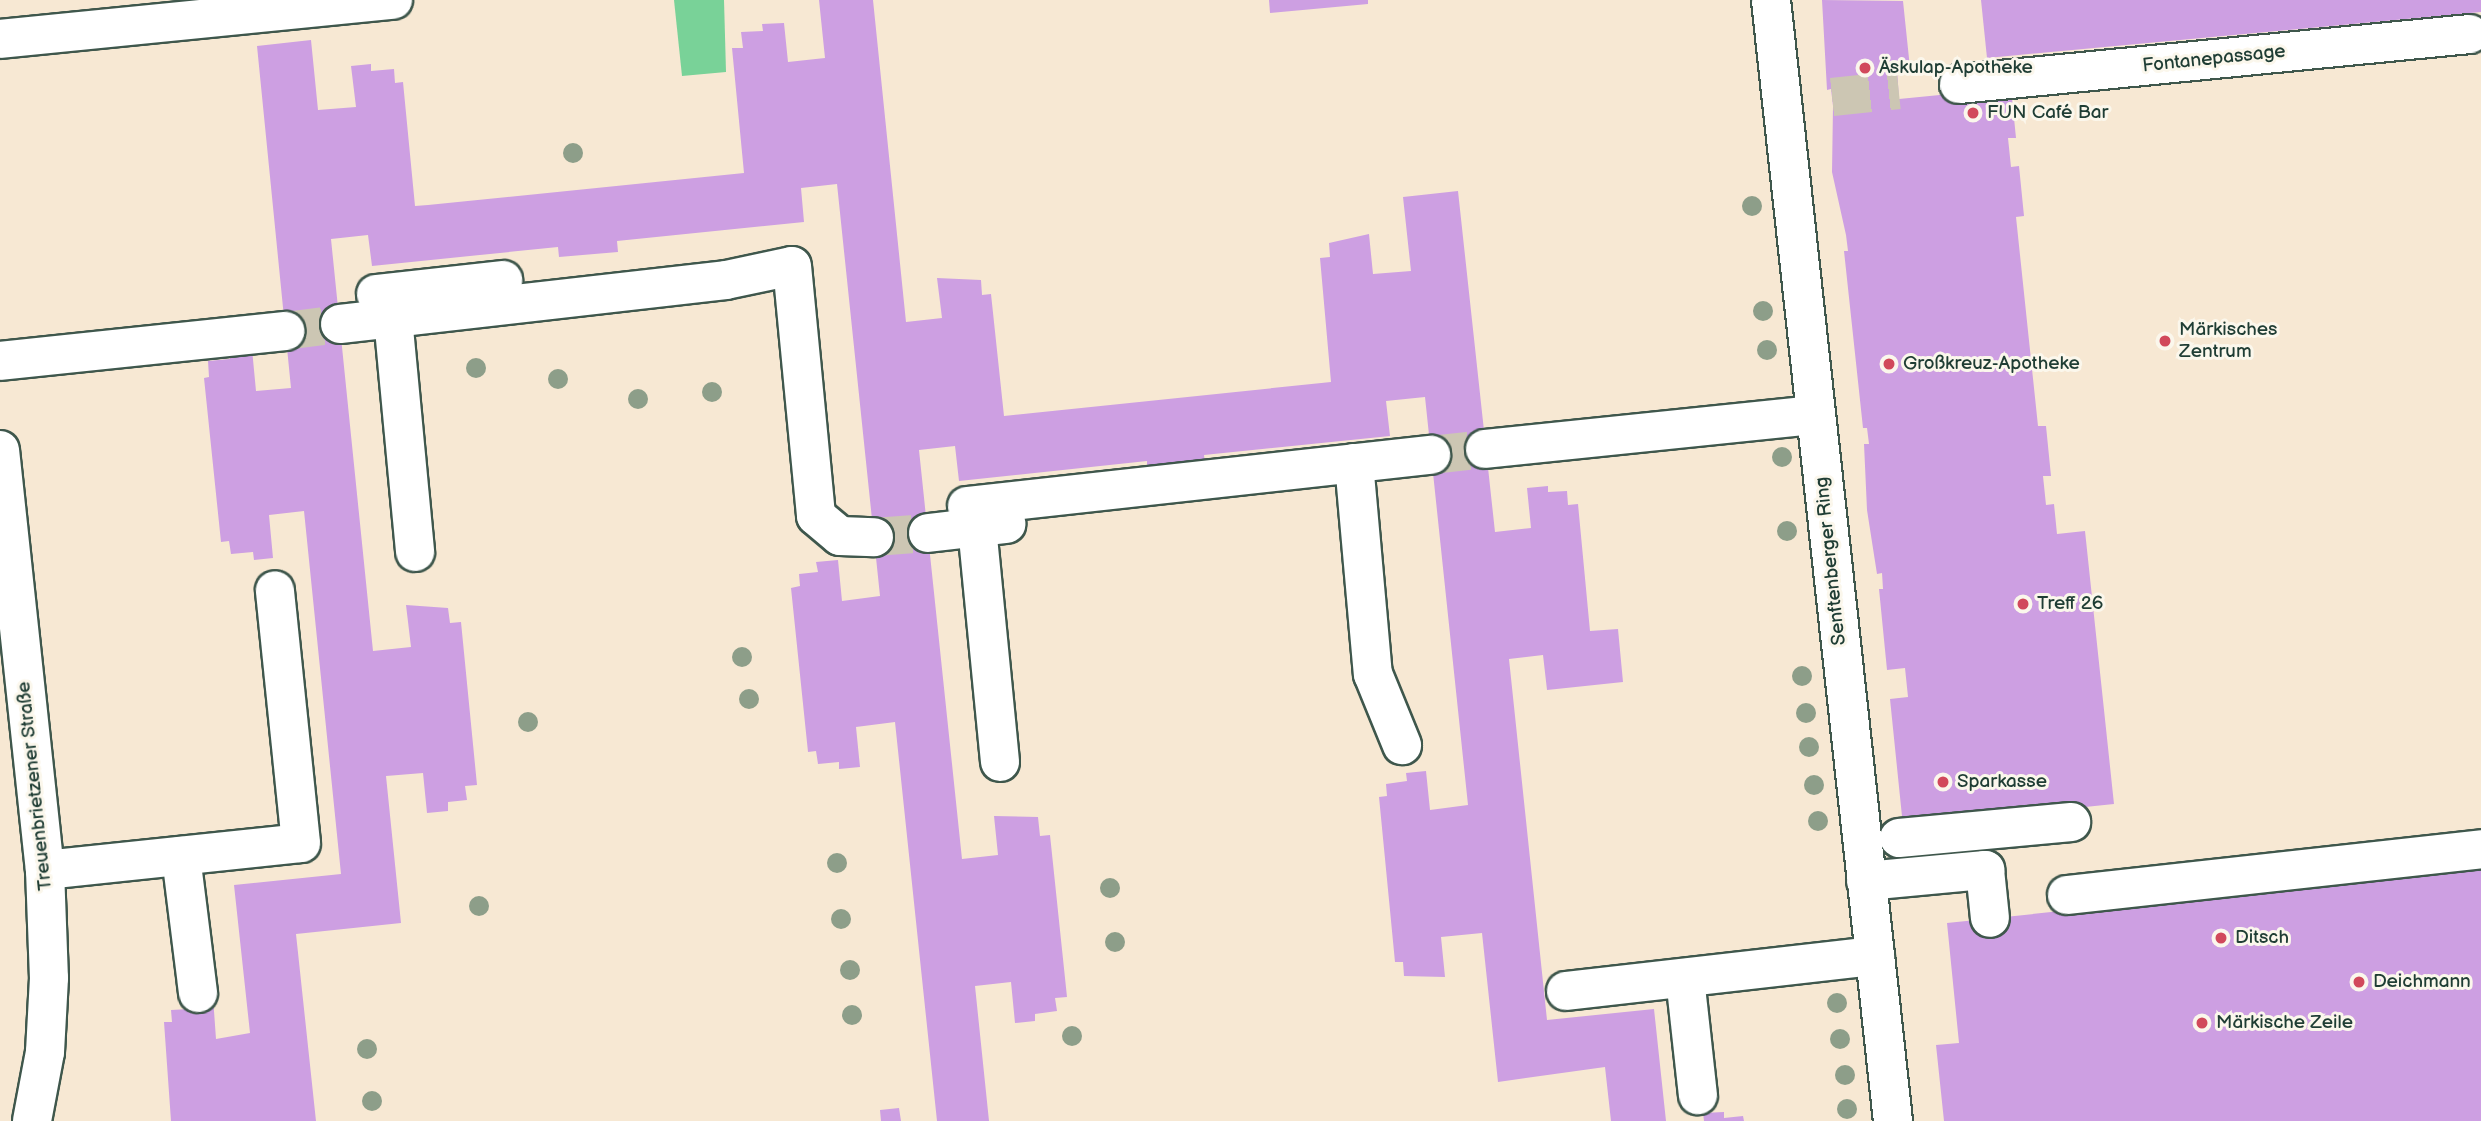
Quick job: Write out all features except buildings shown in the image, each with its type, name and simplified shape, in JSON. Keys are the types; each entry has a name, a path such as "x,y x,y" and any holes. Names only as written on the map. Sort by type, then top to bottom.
{"street":[{"path":"0,39 393,0"},
{"name":"Senftenberger Ring","path":"1771,0 1893,1121"},
{"name":"Fontanepassage","path":"1959,85 2470,34"},
{"path":"340,324 385,306 568,298 726,280 792,266 816,516 840,536 874,537"},
{"path":"385,306 415,552"},
{"path":"0,361 285,331"},
{"path":"1485,449 1815,415"},
{"name":"Treuenbrietzener Straße","path":"0,450 45,870 49,978 45,1052 32,1121"},
{"path":"928,533 972,517 1105,513 1176,483 1431,455"},
{"path":"1354,463 1373,674 1402,745"},
{"path":"972,517 1000,762"},
{"path":"45,870 300,842 275,590"},
{"path":"1899,838 2071,822"},
{"path":"2067,895 2481,849"},
{"path":"181,856 198,993"},
{"path":"1866,881 1985,870 1990,918"},
{"path":"1566,991 1875,956"},
{"path":"1685,978 1698,1095"}],"green space":[{"path":"674,0 724,0 726,72 682,76"}],"tunnel":[{"path":"1832,97 1899,90"},
{"path":"285,331 340,324"},
{"path":"1431,455 1485,449"},
{"path":"874,537 928,533"}],"place":[{"name":"Äskulap-Apotheke","path":"1865,68"},
{"name":"FUN Café Bar","path":"1973,113"},
{"name":"Märkisches Zentrum","path":"2165,341"},
{"name":"Großkreuz-Apotheke","path":"1889,364"},
{"name":"Treff 26","path":"2023,604"},
{"name":"Sparkasse","path":"1943,782"},
{"name":"Ditsch","path":"2221,938"},
{"name":"Deichmann","path":"2359,982"},
{"name":"Märkische Zeile","path":"2202,1023"}]}
